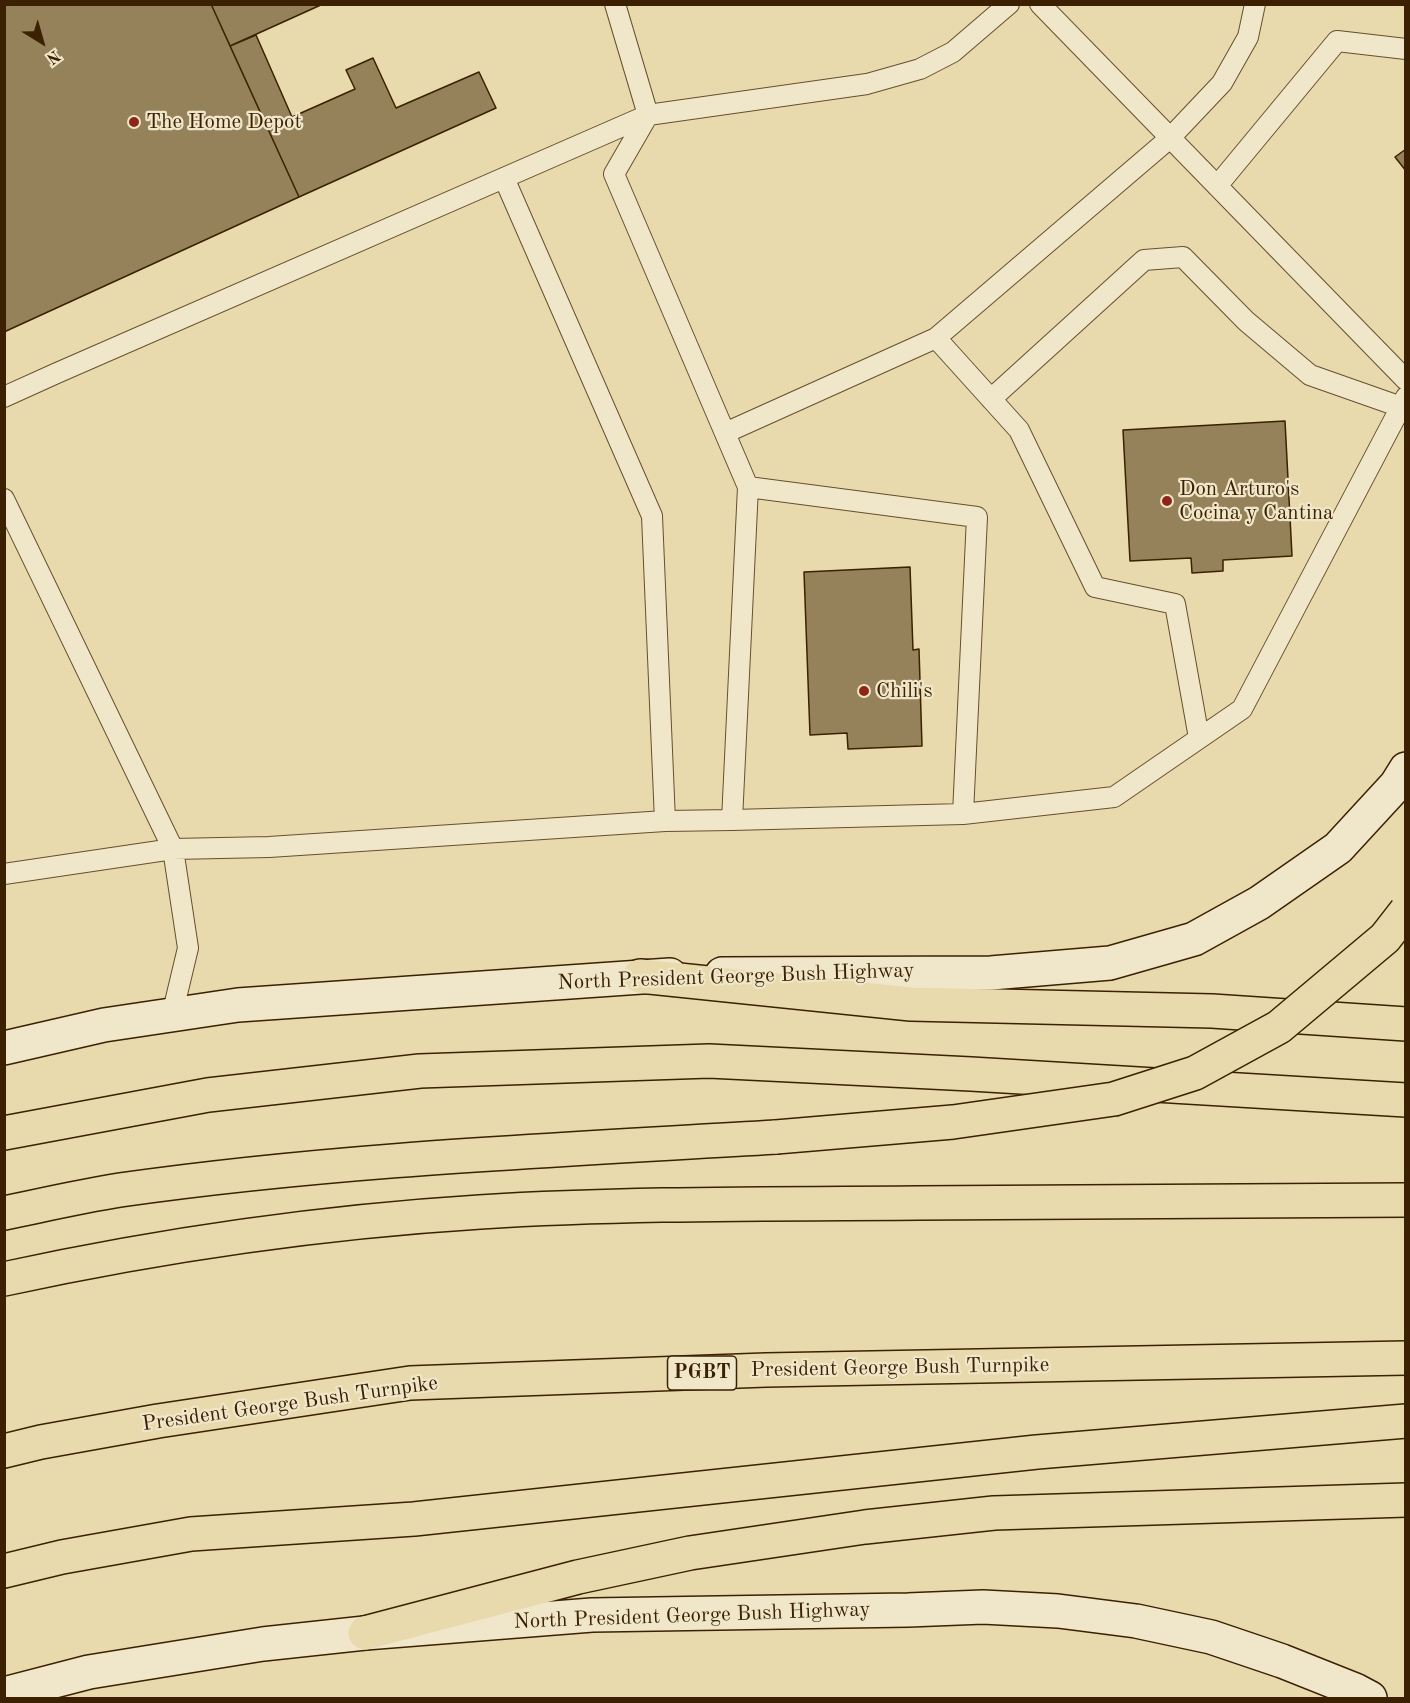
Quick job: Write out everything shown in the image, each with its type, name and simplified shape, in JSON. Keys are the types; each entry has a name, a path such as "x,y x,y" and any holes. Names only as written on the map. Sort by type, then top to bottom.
{"highway":[{"path":"4,1213 119,1190 293,1171 406,1160 776,1137 953,1122 1114,1099 1195,1072 1279,1027 1385,938 1406,911"},
{"path":"640,976 911,1004 1212,1011 1406,1024"},
{"path":"4,1133 208,1095 420,1071 709,1061 983,1074 1406,1100"},
{"path":"4,1279 119,1256 238,1237 359,1222 480,1212 721,1204 1406,1200"},
{"name":"President George Bush Turnpike","path":"4,1451 158,1421 410,1383 766,1370 1406,1358"},
{"path":"4,1571 62,1557 191,1534 414,1519 1037,1452 1406,1421"},
{"path":"365,1633 578,1577 690,1553 865,1527 994,1514 1406,1500"}],"main road":[{"name":"North President George Bush Highway","path":"4,1048 104,1025 238,1005 640,976 780,972 991,973 1110,963 1194,939 1259,903 1338,848 1396,785 1406,769"},
{"name":"North President George Bush Highway","path":"8,1689 89,1672 263,1644 365,1633 592,1615 983,1607 1058,1611 1136,1621 1211,1637 1282,1661 1370,1698"}],"lane":[{"path":"615,4 648,115 614,174 748,487 732,820"},
{"path":"4,397 648,115 867,84 920,69 953,52 1009,4"},
{"path":"1040,4 1406,380"},
{"path":"725,433 936,338 1170,138 1222,83 1248,37 1255,4"},
{"path":"1217,186 1336,41 1406,49"},
{"path":"504,178 652,516 665,821"},
{"path":"4,874 173,849 280,846 665,821 963,814 1114,797 1242,709 1403,402 1311,375 1246,321 1183,257 1144,260 991,399"},
{"path":"936,338 1019,430 1095,587 1175,604 1199,738"},
{"path":"748,487 977,517 963,814"},
{"path":"4,499 173,849 188,948 172,1015"}],"building":[{"name":"The Home Depot","path":"4,4 211,4 299,197 4,332"},
{"path":"211,4 323,4 230,46"},
{"path":"256,35 292,117 355,89 346,70 373,58 396,108 479,72 496,108 299,197 230,46"},
{"path":"1406,149 1406,171 1395,157"},
{"path":"1285,421 1292,556 1223,560 1223,571 1192,573 1191,558 1130,561 1123,430"},
{"name":"Chili's","path":"910,567 913,650 919,649 922,746 848,749 847,733 810,735 804,572"}],"place":[{"name":"The Home Depot","path":"134,122"},
{"name":"Don Arturo's Cocina y Cantina","path":"1167,501"},
{"name":"Chili's","path":"864,691"}]}
